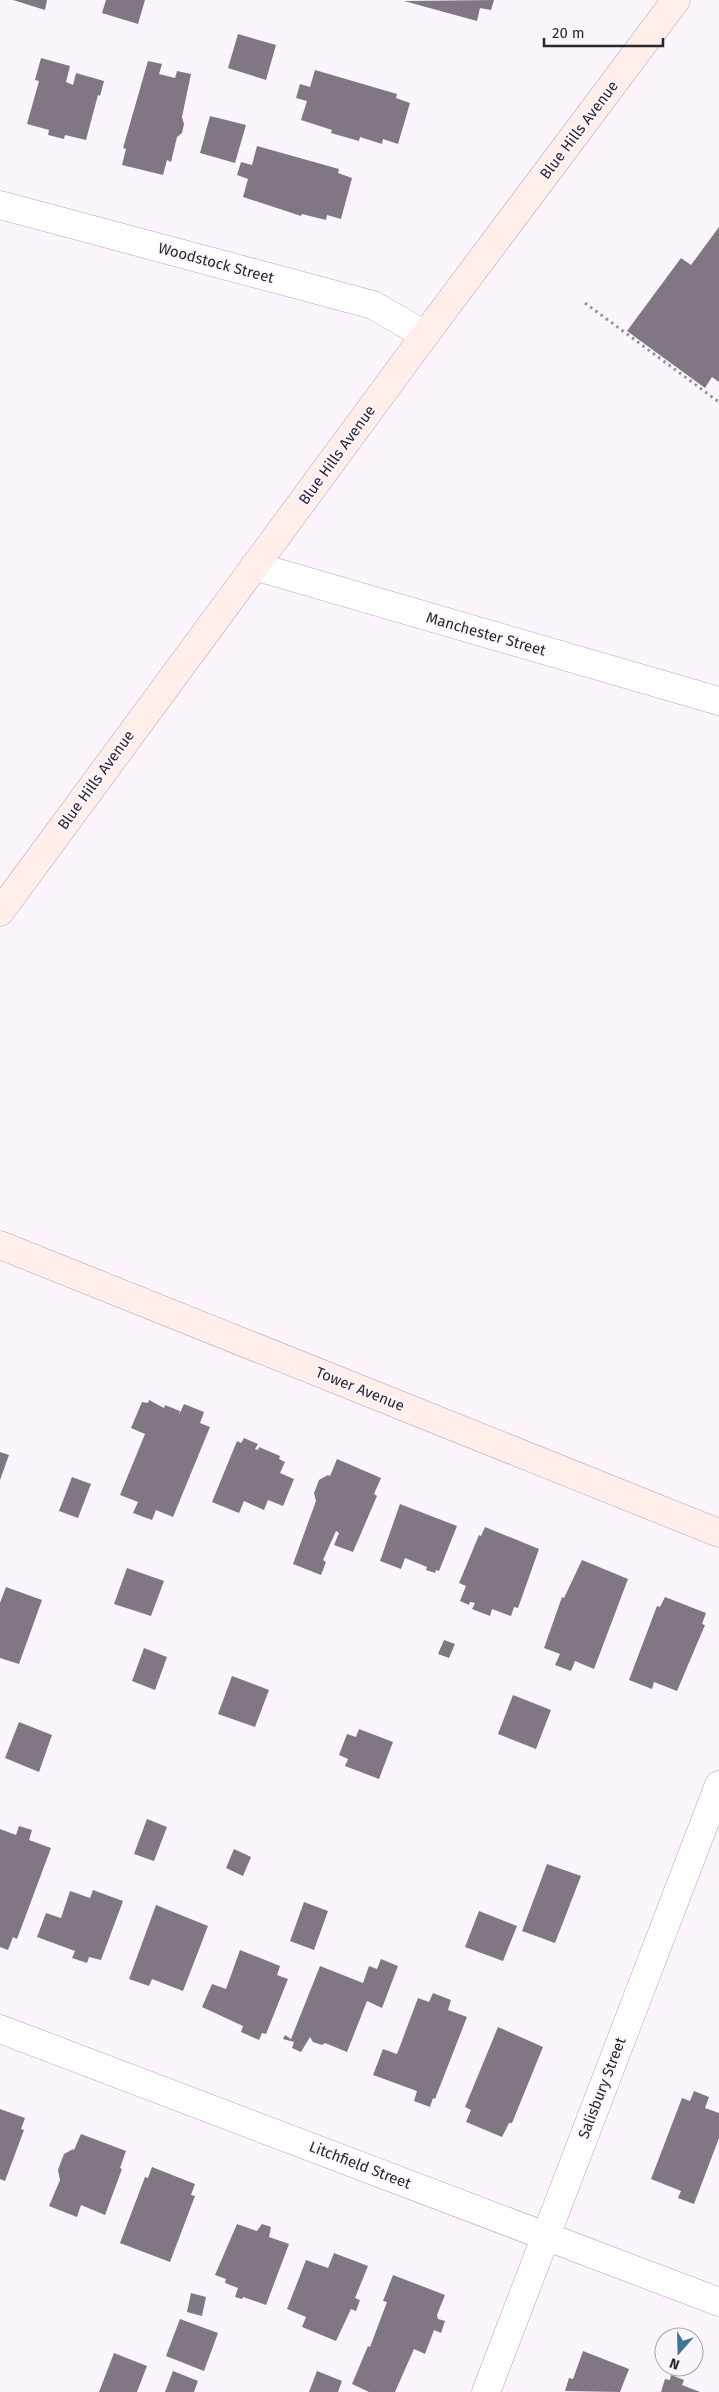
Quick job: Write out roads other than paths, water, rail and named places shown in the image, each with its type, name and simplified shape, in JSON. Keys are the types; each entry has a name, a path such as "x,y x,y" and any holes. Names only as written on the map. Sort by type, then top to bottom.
{"main road":[{"name":"Blue Hills Avenue","path":"0,912 425,335 676,0"},
{"name":"Tower Avenue","path":"0,1246 719,1533"}],"street":[{"name":"Woodstock Street","path":"0,204 373,305 425,335"},
{"name":"Manchester Street","path":"254,566 719,701"},
{"name":"Salisbury Street","path":"486,2392 544,2236 719,1785"},
{"name":"Litchfield Street","path":"0,2029 719,2302"}]}
